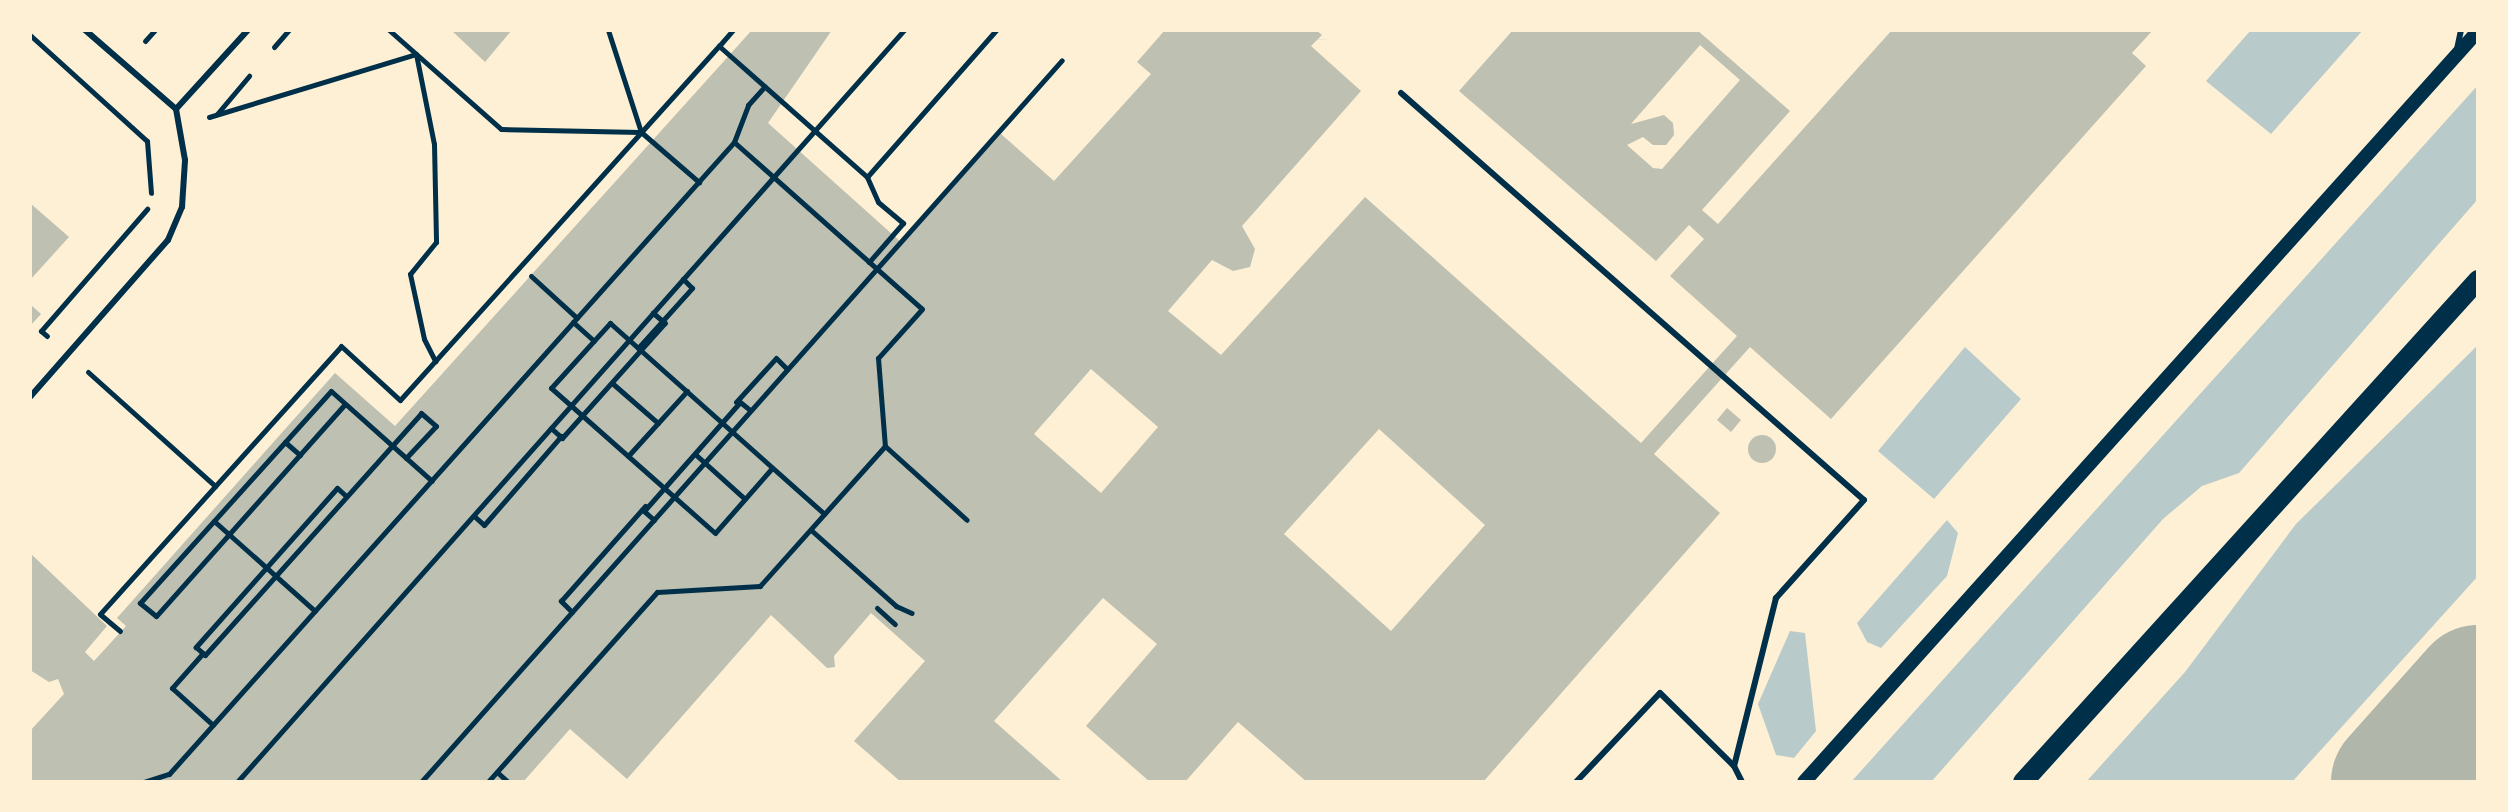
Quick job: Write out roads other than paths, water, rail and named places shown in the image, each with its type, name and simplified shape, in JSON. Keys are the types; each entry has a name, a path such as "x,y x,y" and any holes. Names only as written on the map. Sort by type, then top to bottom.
{"main road":[{"path":"2023,782 2478,280"}],"street":[{"path":"1804,782 2478,31"}],"lane":[{"path":"30,397 168,240 182,207 185,160 176,109 85,30"},
{"path":"176,109 248,30"},
{"path":"2455,56 2461,30"},
{"path":"1401,93 1864,500 1776,598 1734,766"},
{"path":"1576,782 1660,693 1734,766 1742,782"}]}
